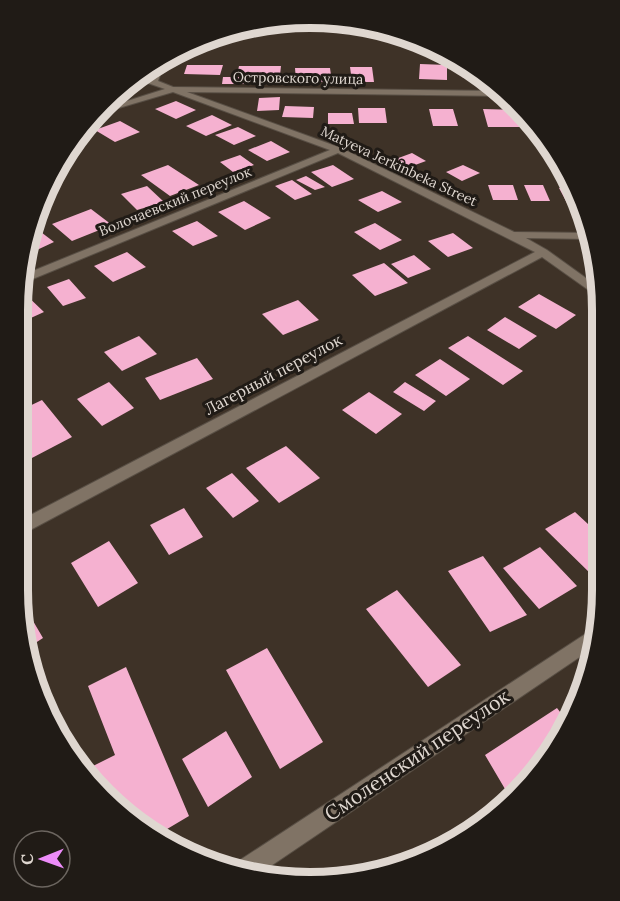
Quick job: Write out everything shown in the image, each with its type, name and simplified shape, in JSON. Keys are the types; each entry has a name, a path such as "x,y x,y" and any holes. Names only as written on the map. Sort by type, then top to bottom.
{"street":[{"path":"154,82 157,74"},
{"name":"Matyeva Jerkinbeka Street","path":"148,80 338,150 512,235 543,252 590,287"},
{"name":"Островского улица","path":"114,108 174,89 490,94"},
{"name":"Волочаевский переулок","path":"31,276 338,150"},
{"path":"512,235 582,236"},
{"name":"Лагерный переулок","path":"29,524 543,252"},
{"name":"Смоленский переулок","path":"251,866 587,642"}],"building":[{"path":"420,64 447,65 447,80 419,79"},
{"path":"187,65 223,65 220,75 184,74"},
{"path":"239,66 281,66 280,75 237,75"},
{"path":"350,67 372,67 374,82 352,82"},
{"path":"295,68 330,68 332,82 296,82"},
{"path":"223,77 254,77 255,84 222,84"},
{"path":"280,97 279,110 257,111 259,98"},
{"path":"176,101 196,110 176,119 155,109"},
{"path":"285,106 314,107 313,118 282,117"},
{"path":"358,108 385,108 387,123 359,123"},
{"path":"429,109 453,109 458,126 433,126"},
{"path":"483,109 508,110 524,127 488,127"},
{"path":"328,113 352,113 354,124 328,124"},
{"path":"212,115 232,125 206,136 186,126"},
{"path":"120,121 140,132 115,142 95,130"},
{"path":"238,127 256,136 234,145 215,135"},
{"path":"271,141 290,152 267,161 248,150"},
{"path":"412,153 426,161 407,168 393,160"},
{"path":"240,155 254,165 233,172 220,162"},
{"path":"168,165 199,185 170,196 141,175"},
{"path":"333,165 354,179 332,187 311,172"},
{"path":"463,165 480,173 462,181 446,172"},
{"path":"306,176 325,187 315,190 296,180"},
{"path":"292,180 312,194 295,200 275,186"},
{"path":"488,185 513,185 518,200 493,200"},
{"path":"524,185 543,185 550,201 531,201"},
{"path":"147,186 164,202 137,210 121,194"},
{"path":"559,188 563,188 570,203 567,203"},
{"path":"382,191 402,202 378,212 358,200"},
{"path":"244,201 271,218 245,230 218,212"},
{"path":"91,209 112,225 72,241 52,224"},
{"path":"197,221 218,236 193,246 172,231"},
{"path":"375,223 402,240 380,250 354,232"},
{"path":"40,231 54,242 35,251"},
{"path":"453,233 473,248 448,257 428,241"},
{"path":"127,252 146,267 113,282 94,266"},
{"path":"414,255 431,269 408,278 391,264"},
{"path":"384,263 408,283 375,296 352,275"},
{"path":"69,279 86,298 63,306 47,287"},
{"path":"539,294 576,315 556,329 518,307"},
{"path":"29,298 44,312 29,319"},
{"path":"298,300 319,320 283,335 262,314"},
{"path":"505,317 537,336 519,349 487,330"},
{"path":"139,336 157,354 122,371 104,352"},
{"path":"468,336 523,371 503,385 448,348"},
{"path":"197,358 213,379 160,400 145,378"},
{"path":"440,359 470,379 446,396 415,375"},
{"path":"109,382 134,408 102,426 77,399"},
{"path":"405,382 436,401 424,411 393,392"},
{"path":"369,392 402,414 376,434 342,410"},
{"path":"42,400 72,437 30,459 29,406"},
{"path":"286,446 320,478 279,503 246,468"},
{"path":"232,473 259,501 233,518 206,488"},
{"path":"184,508 203,537 169,555 150,525"},
{"path":"575,512 591,527 591,574 545,529"},
{"path":"109,541 138,583 98,607 71,563"},
{"path":"540,547 577,586 539,609 503,568"},
{"path":"483,556 527,615 490,632 448,571"},
{"path":"397,590 461,665 428,687 366,609"},
{"path":"30,615 43,638 34,644"},
{"path":"267,648 323,742 280,769 226,670"},
{"path":"126,667 189,816 163,831 124,803 98,777 91,767 115,755 88,686"},
{"path":"557,708 562,715 544,747 522,777 507,792 485,755"},
{"path":"226,731 252,777 208,807 182,759"}]}
